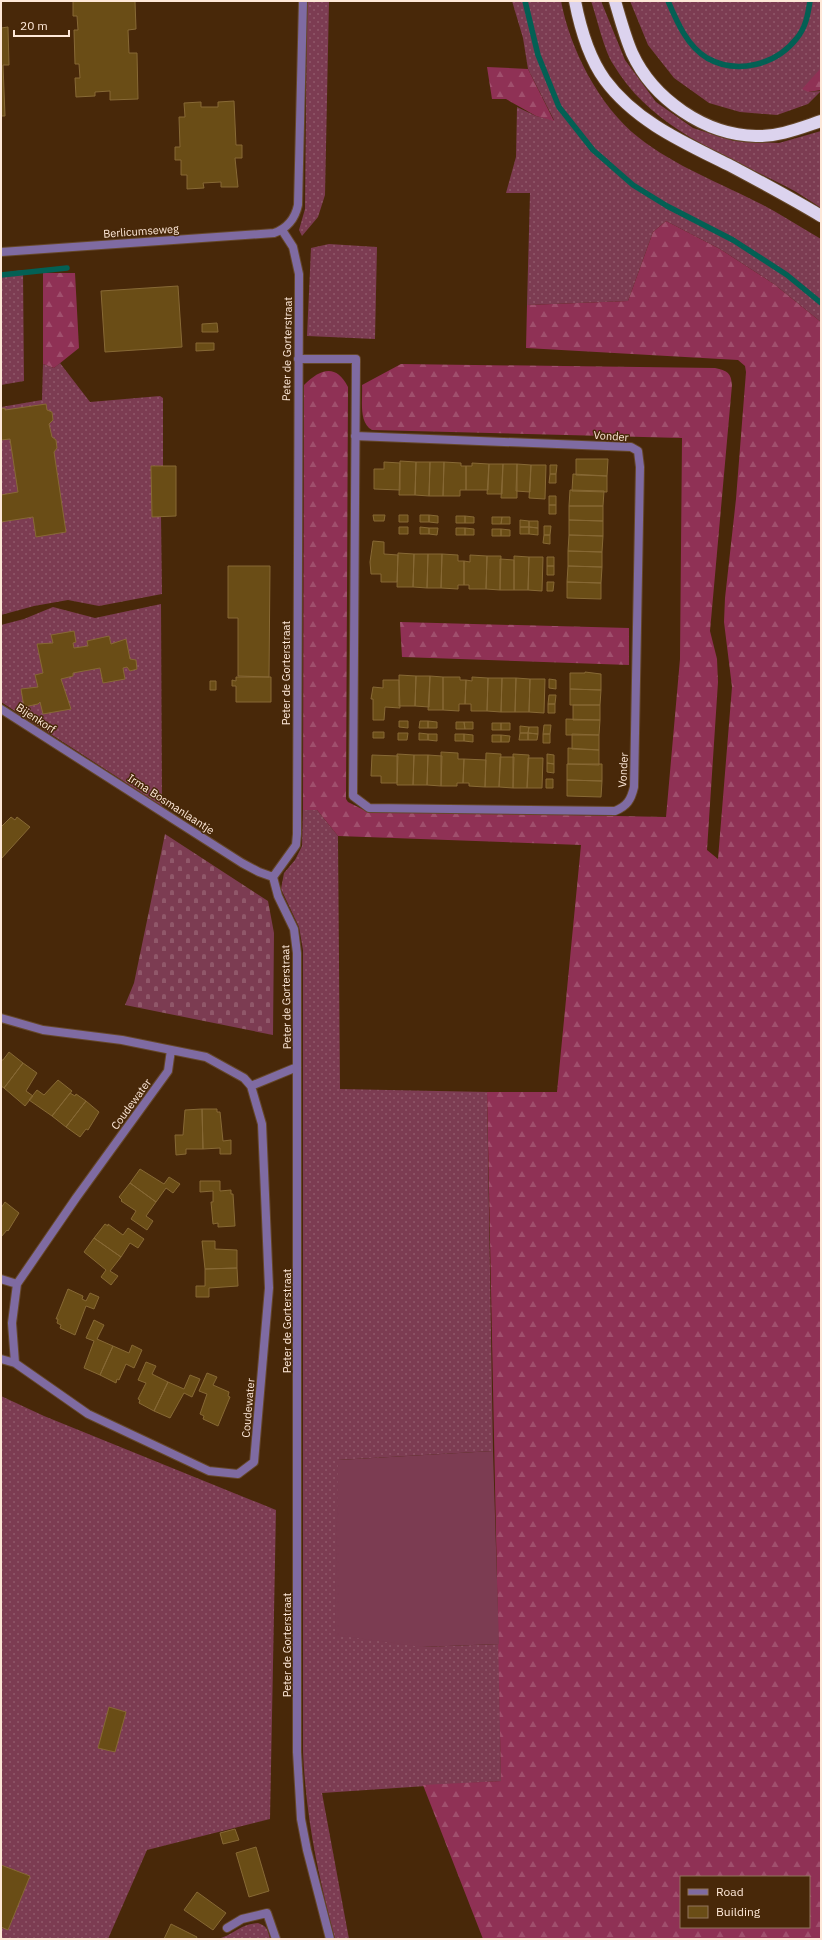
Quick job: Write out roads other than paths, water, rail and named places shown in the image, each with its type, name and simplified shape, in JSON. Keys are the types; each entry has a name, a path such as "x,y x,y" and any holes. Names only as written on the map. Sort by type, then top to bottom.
{"highway":[{"path":"575,1 588,48 604,79 624,101 645,120 671,136 784,194 821,216"},
{"path":"615,1 632,54 647,77 661,94 698,121 722,130 756,136 781,133 821,121"}],"street":[{"path":"282,230 296,216 298,205 303,1"},
{"name":"Berlicumseweg","path":"1,252 274,233 282,230"},
{"name":"Peter de Gorterstraat","path":"282,230 293,247 299,274 297,834 296,845 273,877 278,896 294,929 296,941 298,1783 301,1819 306,1844 330,1939"},
{"name":"Vonder","path":"298,359 356,359 355,436 352,796 369,808 615,811 624,807 631,800 634,788 640,467 638,451 631,446 355,436"},
{"name":"Bijenkorf","path":"1,709 59,746"},
{"name":"Irma Bosmanlaantje","path":"59,746 242,862 259,872 273,877"},
{"path":"1,1018 43,1030 122,1040 206,1057 244,1078 251,1086 297,1067"},
{"name":"Coudewater","path":"15,1363 12,1323 17,1284 76,1198 168,1071 171,1050"},
{"name":"Coudewater","path":"1,1359 15,1363 88,1414 209,1471 238,1474 254,1462 269,1288 262,1124 251,1086"},
{"path":"1,1279 17,1284"},
{"path":"227,1928 242,1919 267,1913 276,1939"}],"waterway":[{"path":"525,1 538,55 559,107 593,150 633,185 667,206 733,240 787,275 821,303"},
{"path":"668,1 683,33 694,47 707,58 731,66 743,66 767,61 788,47 797,38 805,25 810,1"},
{"path":"1,275 67,268"}]}
